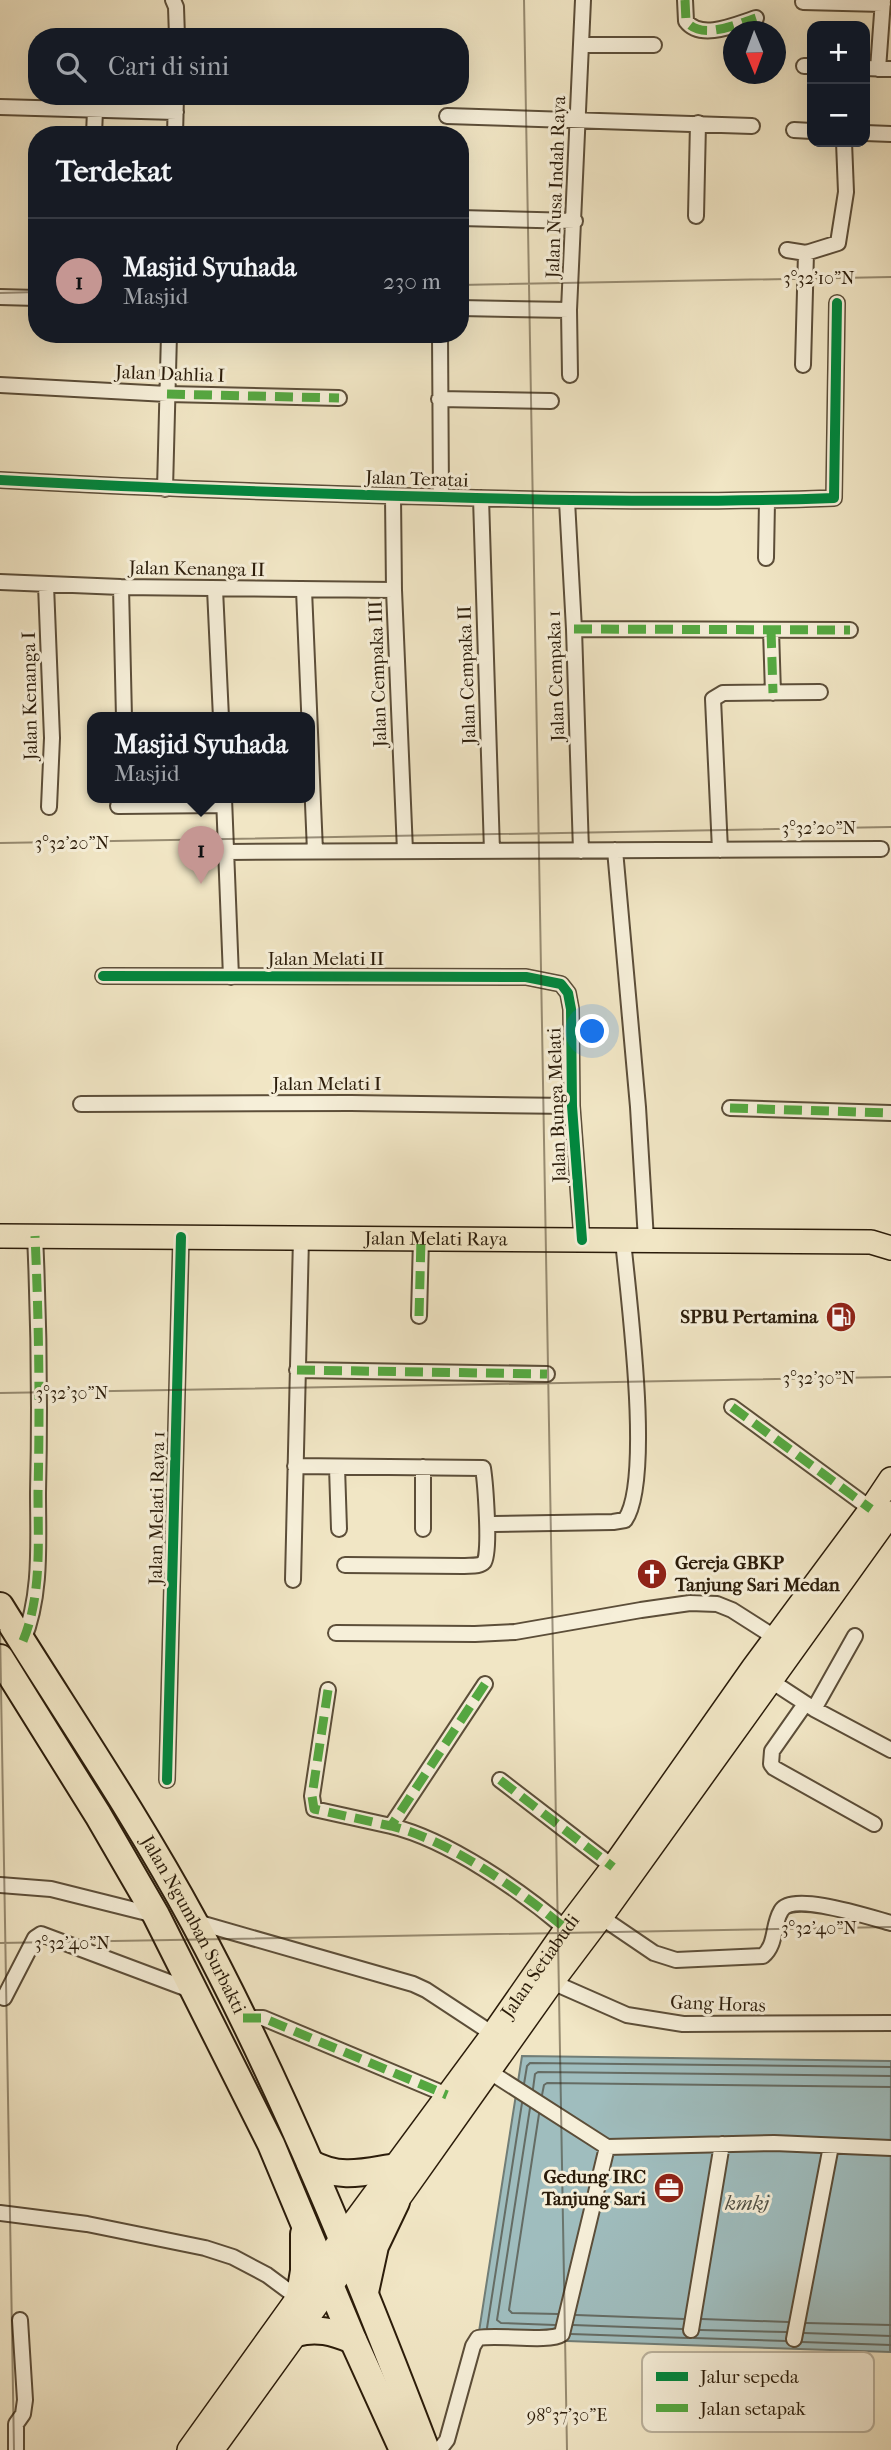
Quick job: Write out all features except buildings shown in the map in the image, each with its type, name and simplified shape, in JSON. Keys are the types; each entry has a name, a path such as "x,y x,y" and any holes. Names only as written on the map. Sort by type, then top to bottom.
{"highway":[{"name":"Jalan Ngumban Surbakti","path":"8,1625 144,1836 193,1921 243,2018 310,2163 365,2292 425,2450"},
{"name":"Jalan Ngumban Surbakti","path":"0,1658 98,1815 156,1915 271,2144 353,2340 403,2450"},
{"path":"310,2163 339,2175 396,2167"},
{"path":"365,2292 375,2246 396,2202"},
{"path":"299,2297 304,2270 303,2220"},
{"path":"296,2333 309,2329 324,2330 353,2340"}],"main road":[{"name":"Jalan Melati Raya","path":"0,1236 884,1242"},
{"name":"Jalan Setiabudi","path":"347,2250 396,2202 490,2072 552,1982 573,1937 613,1867 762,1674 881,1511 891,1479"},
{"name":"Jalan Setiabudi","path":"212,2450 296,2333 327,2276 347,2250 396,2167 447,2095 573,1937 601,1917 762,1674 776,1638 881,1511"},
{"name":"Jalan Setiabudi","path":"189,2450 299,2297 327,2276"}],"street":[{"path":"173,0 177,28"},
{"name":"Jalan Nusa Indah Raya","path":"570,375 569,310 583,0"},
{"path":"685,0 686,21 697,29 719,28 756,18"},
{"path":"803,2 883,2 878,69"},
{"path":"582,45 654,46"},
{"path":"175,126 176,105"},
{"path":"0,107 176,112"},
{"path":"94,126 95,110"},
{"path":"447,116 752,126"},
{"path":"696,216 698,123"},
{"path":"794,130 807,131"},
{"path":"870,133 891,134"},
{"path":"787,250 806,253 838,243 846,192 844,147"},
{"path":"469,218 575,221"},
{"path":"803,365 806,253"},
{"path":"0,297 28,298"},
{"name":"Jalan Teratai","path":"0,480 164,489 568,501 767,501 834,498 837,303"},
{"path":"469,308 569,310"},
{"path":"164,489 169,343"},
{"path":"440,343 441,497"},
{"name":"Jalan Dahlia I","path":"0,385 167,394 340,398"},
{"path":"439,398 551,401"},
{"name":"Jalan Cempaka III","path":"393,496 394,590 405,851"},
{"name":"Jalan Cempaka II","path":"481,498 492,851"},
{"name":"Jalan Cempaka 1","path":"568,501 581,850"},
{"path":"766,558 767,501"},
{"name":"Jalan Kenanga II","path":"0,582 215,589 394,590"},
{"name":"Jalan Kenanga I","path":"46,585 52,738 50,807"},
{"path":"121,587 124,712"},
{"path":"215,589 220,712"},
{"path":"304,590 309,712"},
{"path":"574,629 850,630"},
{"path":"771,630 773,693"},
{"path":"720,850 713,699 723,693 820,692"},
{"path":"118,806 198,803"},
{"path":"224,803 231,977"},
{"path":"313,803 315,851"},
{"path":"226,852 881,849"},
{"path":"494,1524 625,1520 634,1499 634,1240 638,1107 615,850"},
{"name":"Jalan Melati II","path":"103,976 526,977 548,981"},
{"name":"Jalan Bunga Melati","path":"548,981 561,984 568,993 571,1009 572,1106 582,1240"},
{"name":"Jalan Melati I","path":"81,1104 572,1106"},
{"path":"730,1108 891,1113"},
{"path":"8,1625 33,1614 38,1554 39,1336 35,1236"},
{"name":"Jalan Melati Raya 1","path":"167,1780 181,1237"},
{"path":"293,1580 300,1238"},
{"path":"419,1316 421,1239"},
{"path":"298,1370 547,1374"},
{"path":"732,1406 881,1511"},
{"path":"295,1466 484,1468 487,1525 487,1556 484,1562 463,1566 345,1565"},
{"path":"337,1466 339,1529"},
{"path":"423,1467 423,1529"},
{"path":"336,1633 515,1632 690,1603 718,1604 732,1609 776,1638"},
{"path":"855,1636 809,1706 772,1751 771,1764 874,1824"},
{"path":"762,1674 809,1706 891,1750"},
{"path":"391,1826 485,1684"},
{"path":"328,1690 313,1796 314,1809 391,1826 465,1858 543,1910 573,1937"},
{"path":"500,1780 613,1867"},
{"path":"0,1885 51,1889 156,1915"},
{"path":"601,1917 654,1953 676,1960 763,1956 771,1947 780,1911 786,1905 797,1903 891,1923"},
{"path":"193,1921 413,1984 493,2034"},
{"path":"4,1998 35,1938 40,1934 194,1992"},
{"name":"Gang Horas","path":"552,1982 627,2015 673,2023 891,2023"},
{"path":"243,2018 263,2018 447,2095"},
{"path":"490,2072 607,2147 722,2144 891,2148"},
{"path":"691,2330 722,2144"},
{"path":"794,2339 831,2146"},
{"path":"439,2450 447,2440 473,2346 478,2338 496,2335 551,2338 562,2334 607,2147"},
{"path":"0,2213 87,2224 205,2248 267,2275 299,2297"},
{"path":"16,2450 16,2424 23,2414 25,2400 20,2320"}],"water":[{"name":"kmkj","path":"522,2056 891,2061 890,2352 478,2338"}],"marked path":[{"path":"685,0 686,21 701,30 720,29 756,18"},
{"path":"167,394 339,398"},
{"path":"574,629 850,630"},
{"path":"771,630 773,693"},
{"path":"730,1108 891,1113"},
{"path":"23,1641 36,1587 38,1549 39,1364 35,1236"},
{"path":"419,1316 421,1239"},
{"path":"297,1370 547,1374"},
{"path":"732,1407 871,1509"},
{"path":"485,1684 391,1826 436,1843 483,1868 566,1929"},
{"path":"328,1690 312,1796 314,1809 391,1826"},
{"path":"500,1780 613,1867"},
{"path":"243,2018 263,2018 447,2095"}],"cycle path":[{"path":"0,480 539,500 834,498 837,303"},
{"path":"103,976 526,977 561,984 568,993 571,1009 572,1106 582,1240"},
{"path":"167,1780 181,1237"}],"place":[{"name":"Masjid Syuhada","path":"201,884"},
{"name":"SPBU Pertamina","path":"841,1317"},
{"name":"Gereja GBKP Tanjung Sari Medan","path":"652,1574"},
{"name":"Gedung IRC Tanjung Sari","path":"669,2188"}]}
